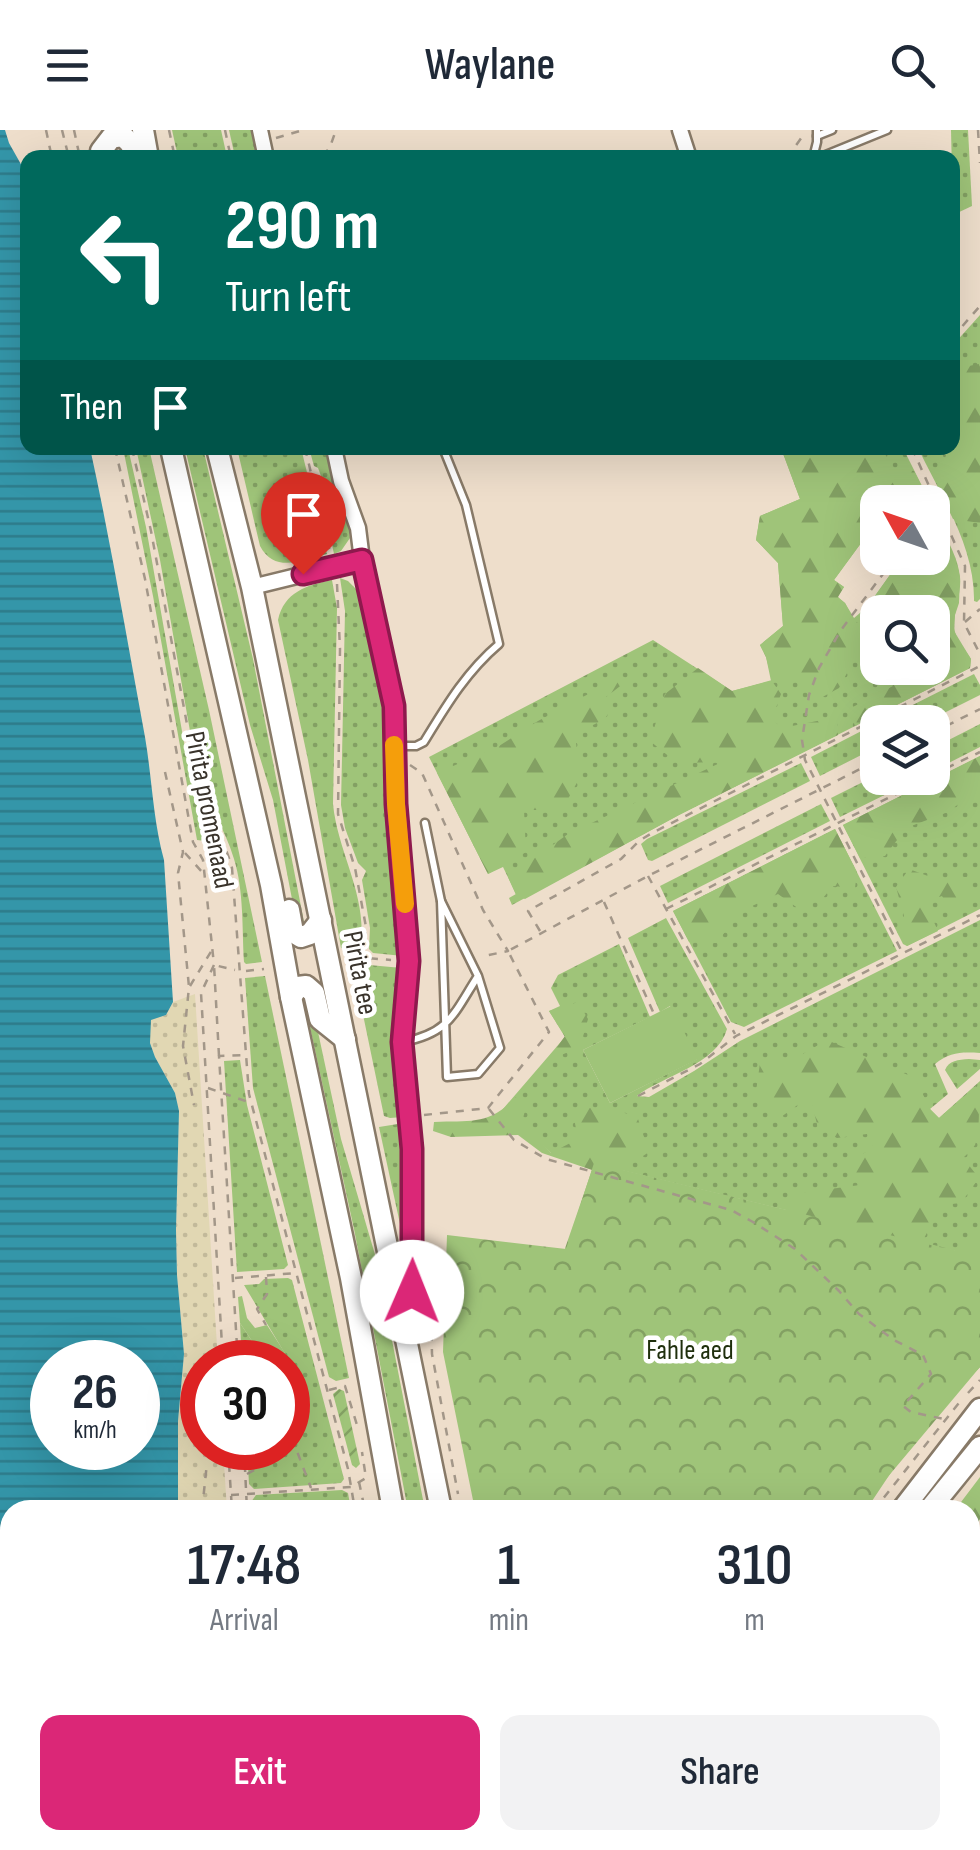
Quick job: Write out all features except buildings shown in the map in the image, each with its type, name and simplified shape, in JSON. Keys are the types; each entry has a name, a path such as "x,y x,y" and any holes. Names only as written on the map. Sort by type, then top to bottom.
{"main road":[{"path":"104,150 111,138 124,136 133,150"},
{"path":"172,455 271,885 351,1278 391,1500"},
{"name":"Pirita tee","path":"220,455 252,587 438,1500"},
{"path":"271,885 287,904 293,932 300,937 310,934 321,920"},
{"path":"291,997 298,987 306,986 314,993 320,1019 345,1038"},
{"path":"910,1500 980,1410"},
{"path":"938,1500 980,1447"}],"street":[{"path":"336,455 358,528 394,706 396,804 409,961 402,1042 412,1149 410,1353"},
{"path":"252,587 362,560"}],"lane":[{"path":"817,133 832,130"},
{"path":"836,150 887,130"},
{"path":"394,746 424,742 463,680 498,644 466,505 446,455"},
{"path":"424,823 441,902 447,1077 478,1074 500,1048 478,976 441,902"},
{"path":"402,1042 446,1026 478,976"}],"path":[{"path":"263,143 303,130"},
{"path":"978,130 980,163"},
{"path":"960,329 980,306"},
{"name":"Pirita promenaad","path":"117,455 145,578 193,842 204,860 214,965 201,993 222,1340"},
{"path":"134,455 200,794 226,846 232,868 251,1103 353,1500"},
{"path":"307,455 339,603 338,814 356,868 366,927 365,943 350,972"},
{"path":"915,455 929,485"},
{"path":"950,533 965,566 964,623 980,654"},
{"path":"881,575 840,630 819,668 809,694 802,740 804,757 903,954"},
{"path":"964,623 980,609"},
{"path":"541,933 528,911 621,859 652,833 980,666"},
{"path":"950,724 980,709"},
{"path":"950,766 980,752"},
{"path":"406,764 422,772 482,910 508,951"},
{"path":"530,939 860,769"},
{"path":"165,772 184,852 178,873 189,987 183,1046 194,1104"},
{"path":"666,910 892,795"},
{"path":"184,852 205,874"},
{"path":"648,876 736,1036"},
{"path":"603,900 654,1014"},
{"path":"638,1096 700,1064 736,1036 980,915"},
{"path":"189,987 212,950"},
{"path":"235,970 214,965 237,1340"},
{"path":"246,971 264,969"},
{"path":"219,1056 246,1055"},
{"path":"206,1088 251,1103"},
{"path":"488,1108 514,1140 546,1159 732,1210 795,1249 859,1314 894,1340 923,1355 932,1374 903,1406 911,1412 944,1419"},
{"path":"430,1254 432,1354 458,1490"},
{"path":"233,1278 296,1273"},
{"path":"266,1275 267,1294 258,1310 266,1325"},
{"path":"882,1500 944,1419 980,1380"},
{"path":"327,1390 345,1386 358,1428"},
{"path":"231,1495 351,1487 366,1478 361,1445"},
{"path":"203,1500 206,1470"},
{"path":"229,1470 231,1500"},
{"path":"245,1470 247,1500"},
{"path":"245,1475 254,1470"},
{"path":"304,1470 312,1490"},
{"path":"359,1482 362,1500"}],"green space":[{"path":"172,130 221,130 225,150 176,150"},
{"path":"229,130 252,130 256,150 233,150"},
{"path":"951,130 968,130 972,206 960,212 960,150 951,150"},
{"path":"980,315 977,602 969,561 950,512 950,485 937,485 922,455 960,455 960,337"},
{"path":"979,364 980,523 953,519 950,485 937,485 946,455 960,455 960,368"},
{"path":"124,455 130,455 146,527 188,765 199,803 227,861 230,878 218,876 223,861 208,863 205,841 197,840"},
{"path":"138,455 151,455 262,962 244,962 237,871 197,771"},
{"path":"187,455 205,455 253,659 304,922 301,926 296,920 273,800 250,725"},
{"path":"239,455 303,455 327,554 281,562 266,555 260,546"},
{"path":"311,455 331,455 347,513 350,538 334,554 319,484 321,476"},
{"path":"784,455 906,455 922,485 860,485 860,544 834,580 844,587 837,597 854,618 860,613 860,685 936,685 897,705 860,705 860,724 512,905 509,898 516,894 503,867 488,874 429,757 653,640 732,691 771,681 760,645 783,626 778,563 756,540 760,516 800,499"},
{"path":"784,455 886,455 894,468 914,471 921,485 860,485 860,544 834,580 844,587 838,597 860,625 860,649 839,688 817,700 804,679 772,681 781,694 772,719 782,728 837,717 838,735 525,899 516,895 508,877 568,834 722,762 677,763 650,741 665,694 698,668 732,691 772,680 760,645 783,626 778,563 756,540 760,516 800,499"},
{"path":"950,546 960,584 954,626 971,659 970,668 950,678 950,595 876,595 890,575 950,575"},
{"path":"955,557 960,577 954,631 971,659 970,668 950,678 950,595 876,595 890,575 950,575 950,559"},
{"path":"340,578 358,591 380,684 385,722 384,769 389,786 403,956 373,953 369,949 370,928 362,880 366,871 358,863 341,805 345,611"},
{"path":"332,580 337,608 333,804 362,927 361,947 352,951 341,948 308,760 278,620 291,596"},
{"path":"974,674 980,685 980,695 950,710 950,705 913,705"},
{"path":"622,676 628,680 606,697 610,710 605,719 575,734 580,777 562,810 524,810 526,852 488,874 437,773 499,746"},
{"path":"936,685 897,705 860,705 860,723 855,726 849,709 893,686"},
{"path":"980,724 980,747 950,762 950,739"},
{"path":"860,732 860,756 820,776 811,757"},
{"path":"980,756 980,909 907,946 843,825 903,795 950,795 950,771"},
{"path":"980,756 980,788 948,812 906,828 885,856 860,858 843,825 903,795 950,795 950,771"},
{"path":"801,763 810,781 648,860 641,844 647,839"},
{"path":"860,784 860,795 885,795 840,817 831,798"},
{"path":"821,804 830,821 668,903 660,886"},
{"path":"835,829 897,951 744,1027 731,1022 673,911"},
{"path":"835,829 857,872 855,888 833,886 823,898 799,909 778,894 739,912 717,943 689,942 673,911"},
{"path":"909,869 936,879 966,877 972,893 954,916 942,896 925,902 938,931 907,946 897,932 904,916 896,887"},
{"path":"666,918 727,1029 701,1061 637,1096 649,1097 740,1041 980,920 980,1053 956,1054 935,1064 948,1094 930,1109 939,1118 980,1081 980,1257 551,1153 503,1109 565,1037 549,1011 560,1006 551,988 558,975 619,944 650,1017 583,1050 610,1103 697,1059 670,1006 660,1012 628,938"},
{"path":"358,964 402,968 396,1053 403,1117 384,1116 355,976"},
{"path":"265,976 349,1378 336,1381 329,1377 253,1088 245,978"},
{"path":"578,1002 588,1019 580,1047 559,1056 555,1050 565,1036 549,1011"},
{"path":"305,1004 312,1004 341,1139 376,1258 423,1500 406,1500 354,1229"},
{"path":"671,1006 698,1059 610,1103 583,1050"},
{"name":"Fahle aed","path":"827,1040 915,1078 930,1109 939,1118 976,1086 977,1139 963,1158 979,1178 961,1203 942,1205 922,1242 958,1251 980,1225 980,1367 924,1423 873,1500 478,1500 592,1170 542,1153 518,1135 451,1137 433,1131 434,1122 488,1117 517,1096 526,1107 522,1122 551,1153 578,1139 572,1108 604,1108 637,1116 649,1152 622,1170 786,1210 800,1193 860,1185 849,1159 874,1149 867,1134 837,1138 818,1128 810,1096 781,1117 755,1099 760,1063 794,1059"},
{"path":"240,1060 247,1105 288,1265 284,1269 237,1272 224,1061"},
{"path":"980,1060 980,1069 957,1089 945,1070 951,1062"},
{"path":"404,1123 408,1159 405,1247 379,1127"},
{"name":"Fahle aed","path":"594,1163 980,1257 980,1367 868,1500 473,1500 443,1352 447,1235 566,1249"},
{"path":"264,1279 292,1280 308,1340 277,1340 244,1285 259,1284"},
{"path":"242,1296 247,1318 255,1328 267,1325 277,1340 251,1340 240,1323 238,1297"},
{"path":"240,1323 251,1340 241,1340"},
{"path":"310,1349 344,1479 341,1483 254,1489 249,1484 248,1470 310,1470"},
{"path":"339,1389 344,1391 360,1464 356,1468 333,1394"},
{"path":"980,1477 980,1500 963,1500"},
{"path":"342,1490 348,1493 349,1500 252,1500 256,1495"}],"sand":[{"path":"195,994 217,1340 183,1340 176,1230 179,1111 175,1093 150,1043 150,1019 166,1015 173,1002"},
{"path":"180,1399 180,1470 224,1470 226,1500 178,1500"}],"water":[{"path":"0,130 5,130 20,163 20,455 91,455 164,860 173,1002 166,1015 151,1020 150,1043 175,1093 179,1111 176,1230 183,1340 178,1500 0,1500"}],"slow traffic":[{"path":"394,745 405,904"}],"route":[{"path":"303,574 362,560 394,706 396,804 409,961 402,1042 412,1149 412,1292"}]}
